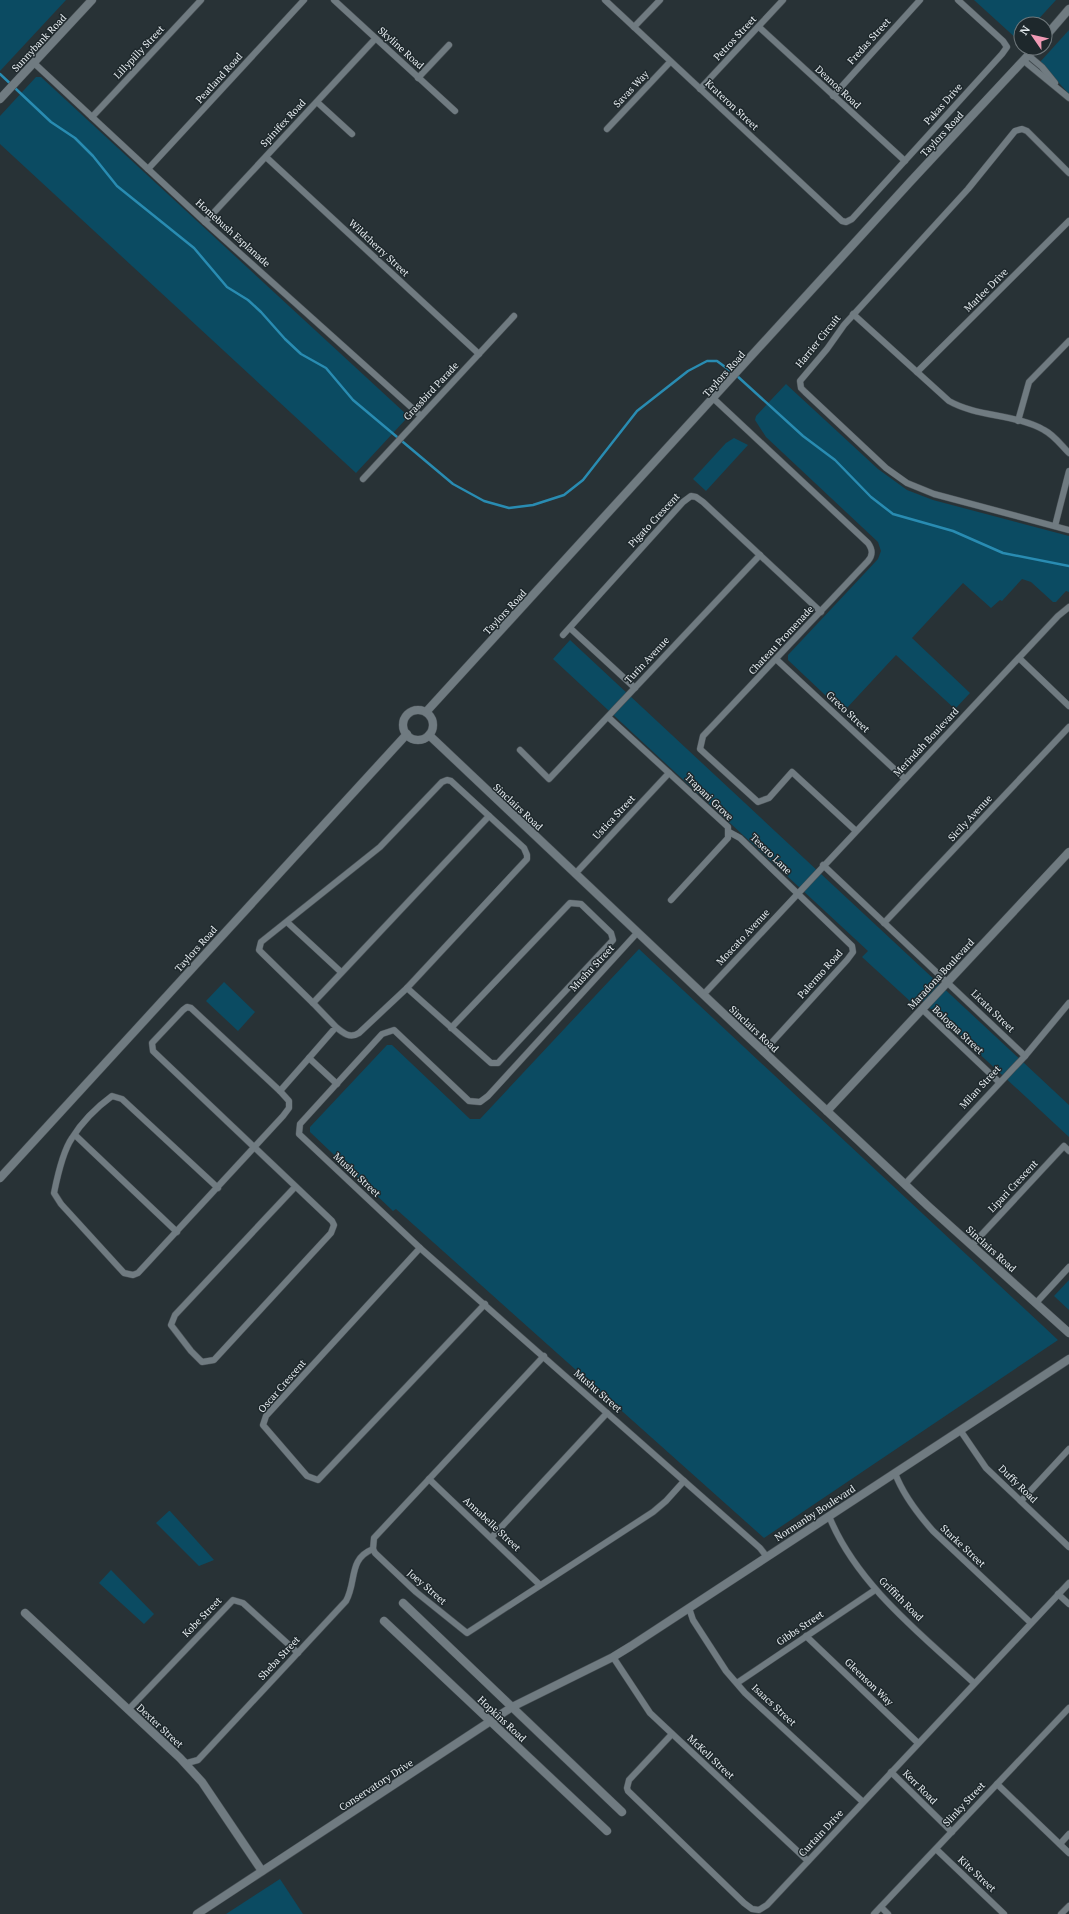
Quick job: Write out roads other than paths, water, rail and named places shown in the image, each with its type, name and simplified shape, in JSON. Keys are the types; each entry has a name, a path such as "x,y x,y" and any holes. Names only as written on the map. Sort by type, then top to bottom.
{"street":[{"name":"Sunnybank Road","path":"0,99 92,0"},
{"name":"Lillypilly Street","path":"92,117 201,0"},
{"name":"Peatland Road","path":"148,169 304,0"},
{"name":"Skyline Road","path":"334,0 455,111"},
{"name":"Krateron Street","path":"605,0 842,221 846,222"},
{"path":"634,27 660,0"},
{"name":"Petros Street","path":"700,89 784,0"},
{"name":"Fredas Street","path":"833,96 920,0"},
{"name":"Pakas Drive","path":"846,222 852,219 1002,54 1006,47 1003,41 958,0"},
{"path":"1053,28 1069,10"},
{"name":"Deanos Road","path":"759,27 905,161"},
{"name":"Spinifex Road","path":"205,222 375,38"},
{"path":"418,78 449,44"},
{"path":"1026,58 1069,98"},
{"name":"Taylors Road","path":"426,712 714,399 911,181 1026,58"},
{"name":"Savas Way","path":"607,129 670,62"},
{"name":"Homebush Esplanade","path":"34,63 205,222 421,416"},
{"path":"317,102 352,134"},
{"name":"Harrier Circuit","path":"1069,173 1028,132 1022,129 1015,131 968,189 854,314 827,350 801,379 800,385 805,392 886,468 908,483 934,494 1069,530"},
{"name":"Wildcherry Street","path":"266,157 479,354"},
{"name":"Marlee Drive","path":"917,372 1069,221"},
{"path":"854,314 943,397 955,405 1018,421 1043,430 1069,453"},
{"name":"Grassbird Parade","path":"363,479 514,316"},
{"path":"1018,421 1029,382 1069,341"},
{"name":"Chateau Promenade","path":"714,399 872,548 871,557 777,660 703,736 700,749 758,802 769,798 792,772 856,831"},
{"path":"1055,526 1069,471"},
{"name":"Pigato Crescent","path":"563,635 678,507 691,496 696,497 703,502 821,612"},
{"name":"Turin Avenue","path":"520,750 549,779 760,555"},
{"name":"Merindah Boulevard","path":"798,893 1018,658 1058,616 1069,607"},
{"path":"570,628 635,688"},
{"path":"1018,658 1069,706"},
{"name":"Greco Street","path":"777,660 905,779"},
{"path":"417,710 426,712 433,721 433,726 429,735 420,739 411,737 407,734 404,726 408,714 417,710"},
{"name":"Trapani Grove","path":"608,717 728,827 728,838 671,900"},
{"name":"Sicily Avenue","path":"884,923 1069,727"},
{"name":"Taylors Road","path":"0,1178 407,734"},
{"name":"Sinclairs Road","path":"429,735 763,1052 1069,1333"},
{"name":"Ustica Street","path":"575,874 669,773"},
{"path":"447,780 454,783 490,816 524,848 527,855 527,859 408,988 355,1036 345,1034 336,1028 259,950 259,946 264,938 287,922 390,838 442,782 447,780"},
{"path":"313,1003 490,816"},
{"name":"Tesero Lane","path":"729,832 740,838 798,893"},
{"name":"Maradona Boulevard","path":"827,1111 1069,852"},
{"name":"Licata Street","path":"823,865 1025,1056"},
{"name":"Moscato Avenue","path":"703,995 798,893"},
{"name":"Palermo Road","path":"763,1052 853,952 852,946 798,893"},
{"path":"408,988 451,1028 491,1063 498,1063 613,940 611,933 581,904 570,903 451,1028"},
{"path":"287,922 341,972"},
{"name":"Mushu Street","path":"637,933 488,1096 480,1102 469,1101 394,1030 382,1034 300,1124 299,1134 420,1248 760,1548 767,1557"},
{"name":"Milan Street","path":"905,1184 1025,1056 1069,1003"},
{"path":"218,1188 122,1099 112,1096 100,1105 71,1139 54,1193 61,1204 124,1273 133,1275 138,1273 218,1188 254,1147 288,1108 289,1101 280,1091 191,1008 187,1007 152,1043 153,1051 254,1147 295,1187 332,1221 334,1225 331,1233 214,1360 202,1362 190,1351 171,1325 175,1315 295,1187"},
{"name":"Bologna Street","path":"922,1009 999,1082"},
{"path":"280,1091 336,1028"},
{"path":"310,1058 337,1084"},
{"path":"74,1135 177,1232"},
{"name":"Lipari Crescent","path":"972,1245 1064,1146 1069,1151"},
{"name":"Oscar Crescent","path":"420,1248 266,1416 263,1425 307,1476 318,1480 485,1304"},
{"path":"1036,1303 1069,1267"},
{"path":"372,1550 374,1538 544,1356"},
{"name":"Normanby Boulevard","path":"568,1678 613,1657 1069,1359"},
{"path":"492,1537 607,1413"},
{"name":"Duffy Road","path":"960,1430 986,1468 1069,1547"},
{"path":"1021,1501 1069,1449"},
{"name":"Starke Street","path":"894,1473 898,1483 918,1515 1031,1624"},
{"name":"Annabelle Street","path":"429,1479 492,1537 540,1585"},
{"name":"Joey Street","path":"372,1550 416,1592 467,1633 653,1512 666,1501 684,1481"},
{"name":"Griffith Road","path":"829,1516 833,1527 875,1590 974,1684"},
{"name":"Sheba Street","path":"180,1758 187,1762 193,1763 198,1760 346,1601 350,1595 358,1559 364,1553 372,1550"},
{"name":"Curtain Drive","path":"672,1734 629,1780 626,1788 744,1903 755,1910 763,1908 1069,1583"},
{"name":"Gibbs Street","path":"737,1683 875,1590"},
{"path":"1058,1594 1069,1604"},
{"name":"Kobe Street","path":"128,1710 233,1600 243,1603 298,1653"},
{"name":"Hopkins Road","path":"403,1603 622,1812"},
{"name":"Isaacs Street","path":"689,1608 693,1620 726,1671 863,1802"},
{"name":"Dexter Street","path":"25,1613 180,1758 202,1782 262,1871"},
{"name":"Hopkins Road","path":"384,1621 607,1831"},
{"name":"Gleenson Way","path":"806,1636 918,1743"},
{"name":"McKell Street","path":"613,1657 650,1713 808,1861"},
{"name":"Conservatory Drive","path":"197,1914 512,1707 568,1678"},
{"name":"Slinky Street","path":"874,1914 1069,1708"},
{"name":"Kerr Road","path":"891,1772 952,1832"},
{"path":"997,1784 1069,1853"},
{"path":"1060,1844 1069,1834"},
{"name":"Kite Street","path":"936,1849 1004,1914"},
{"path":"1061,1914 1069,1906"},
{"path":"881,1907 888,1914"}],"waterway":[{"path":"0,74 51,122 75,138 93,156 117,186 194,248 227,287 248,300 301,354 326,368 353,400 453,484 484,501 509,508 533,505 564,495 583,480 637,411 688,371 707,361 717,361 736,375 803,436 835,460 871,497 893,514 953,531 1003,553 1069,566"}]}
